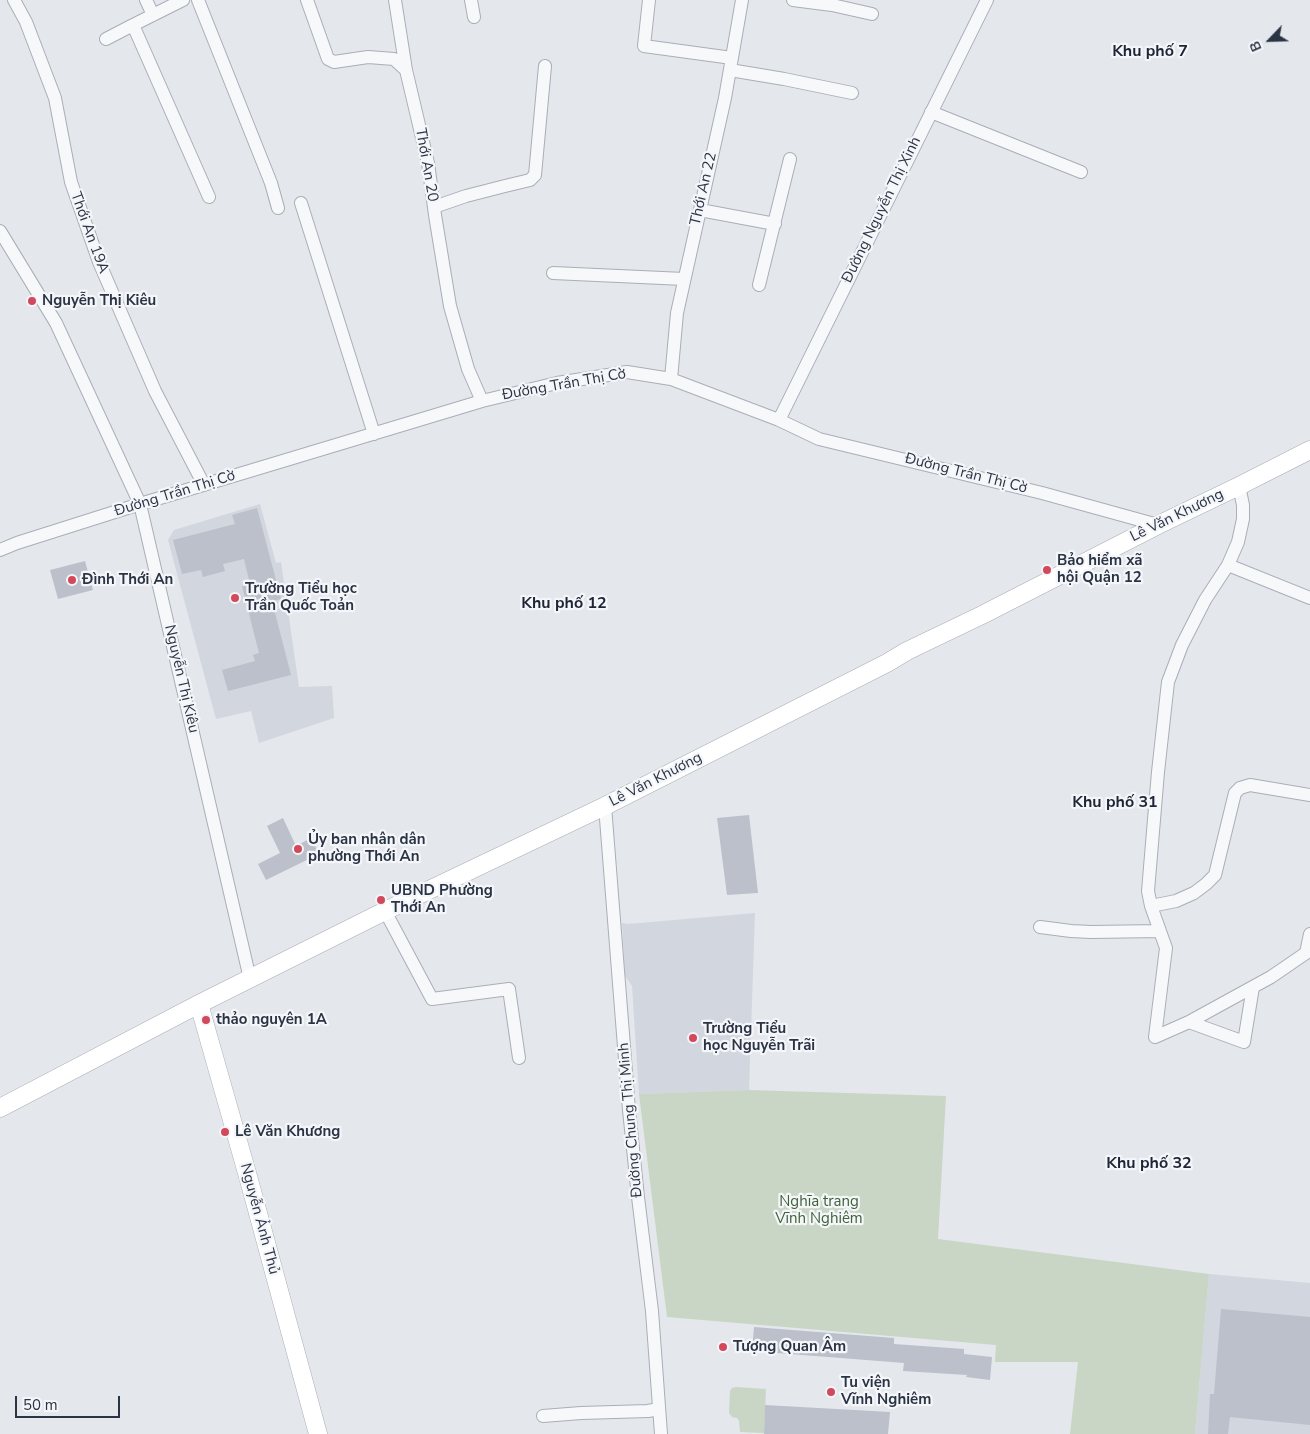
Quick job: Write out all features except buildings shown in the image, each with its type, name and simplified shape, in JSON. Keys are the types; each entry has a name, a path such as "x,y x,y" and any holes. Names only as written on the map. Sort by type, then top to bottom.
{"main road":[{"name":"Lê Văn Khương","path":"0,1108 250,978 605,806 887,663 906,650 982,616 1158,525 1310,450"},
{"name":"Nguyễn Ảnh Thủ","path":"199,1004 318,1434"}],"street":[{"name":"Thới An 19A","path":"14,0 26,22 55,98 70,182 99,262 155,391 204,485"},
{"path":"146,0 153,15"},
{"path":"106,39 183,0"},
{"path":"198,0 271,183 278,208"},
{"path":"307,0 328,59 334,62 368,57 394,59 406,70"},
{"name":"Thới An 20","path":"395,0 406,70 428,163 450,306 468,369 482,401"},
{"path":"471,0 474,17"},
{"path":"649,0 644,46 731,64 784,79 852,93"},
{"name":"Thới An 22","path":"671,379 676,313 731,64 742,0"},
{"path":"794,0 832,5 872,14"},
{"name":"Đường Nguyễn Thị Xinh","path":"779,420 987,0"},
{"path":"134,25 209,197"},
{"path":"434,207 466,196 530,180 535,175 545,66"},
{"path":"931,112 1081,172"},
{"path":"759,285 790,159"},
{"path":"301,203 374,434"},
{"path":"700,210 775,224"},
{"name":"Nguyễn Thị Kiêu","path":"0,231 56,323 140,504 250,978"},
{"path":"553,273 684,279"},
{"name":"Đường Trần Thị Cờ","path":"0,550 140,504 482,401 557,383 627,372 671,379 779,420 819,439 1042,493 1158,525"},
{"path":"1239,486 1243,505 1243,518 1238,542 1228,565 1205,600 1182,645 1168,682 1148,891 1151,906 1166,948 1155,1037 1189,1022 1271,977 1306,953 1310,934"},
{"path":"1228,565 1310,598"},
{"path":"1151,906 1176,901 1194,893 1215,875 1235,793 1240,788 1250,785 1310,795"},
{"name":"Đường Chung Thị Minh","path":"605,806 629,1110 652,1311 661,1434"},
{"path":"385,911 432,999 509,989 519,1058"},
{"path":"1040,927 1091,932 1160,931"},
{"path":"1189,1022 1244,1042 1253,987"},
{"path":"543,1416 660,1409"}],"shaded area":[{"name":"Trường Tiểu học Trần Quốc Toản","path":"260,504 276,563 281,562 299,687 332,686 334,718 259,743 251,711 216,719 168,540 174,530"},
{"name":"Trường Tiểu học Nguyễn Trãi","path":"755,913 749,1090 639,1094 632,986 625,976 622,923"},
{"path":"1209,1274 1310,1283 1310,1434 1195,1434"}],"green space":[{"name":"Nghĩa trang Vĩnh Nghiêm","path":"749,1090 946,1096 938,1239 1209,1274 1195,1434 1070,1434 1078,1362 995,1362 996,1345 667,1317 639,1094"},
{"path":"736,1387 766,1389 764,1433 740,1432 739,1421 729,1413 730,1391"}],"place":[{"name":"Nguyễn Thị Kiêu","path":"32,301"},
{"name":"Bảo hiểm xã hội Quận 12","path":"1047,570"},
{"name":"Đình Thới An","path":"72,580"},
{"name":"Trường Tiểu học Trần Quốc Toản","path":"235,598"},
{"name":"Ủy ban nhân dân phường Thới An","path":"298,849"},
{"name":"UBND Phường Thới An","path":"381,900"},
{"name":"thảo nguyên 1A","path":"206,1020"},
{"name":"Trường Tiểu học Nguyễn Trãi","path":"693,1038"},
{"name":"Lê Văn Khương","path":"225,1132"},
{"name":"Tượng Quan Âm","path":"723,1347"},
{"name":"Tu viện Vĩnh Nghiêm","path":"831,1392"}],"district":[{"name":"Khu phố 7","path":"1150,52"},
{"name":"Khu phố 12","path":"564,604"},
{"name":"Khu phố 31","path":"1115,803"},
{"name":"Khu phố 32","path":"1149,1164"}]}
